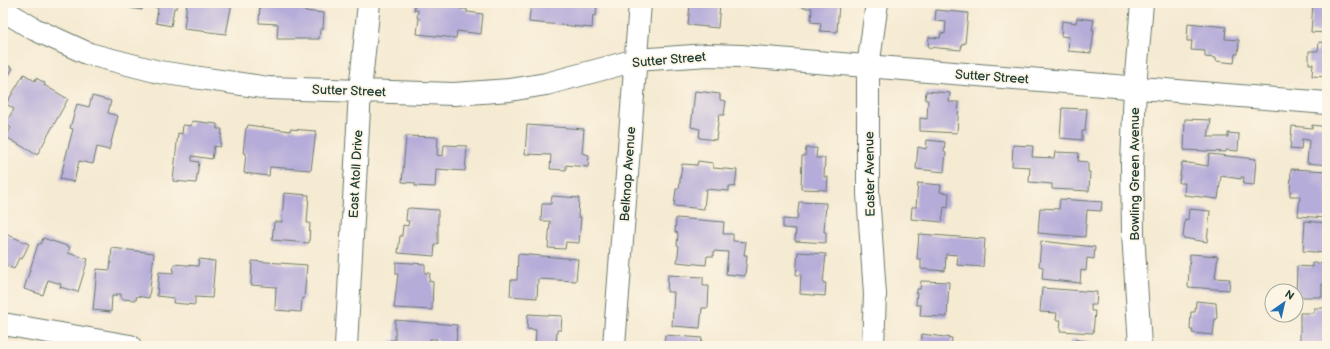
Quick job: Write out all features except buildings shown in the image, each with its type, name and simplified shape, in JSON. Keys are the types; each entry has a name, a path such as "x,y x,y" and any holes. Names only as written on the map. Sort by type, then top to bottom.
{"street":[{"name":"East Atoll Drive","path":"346,346 360,91 369,3"},
{"name":"Belknap Avenue","path":"614,346 640,3"},
{"name":"Easter Avenue","path":"873,346 875,294 868,194 868,66 877,3"},
{"name":"Bowling Green Avenue","path":"1140,346 1133,232 1132,165 1135,87 1142,3"},
{"name":"Sutter Street","path":"3,10 34,29 89,54 159,72 268,88 454,94 510,90 546,84 636,60 708,55 741,56 1327,103"},
{"path":"3,324 130,346"}]}
